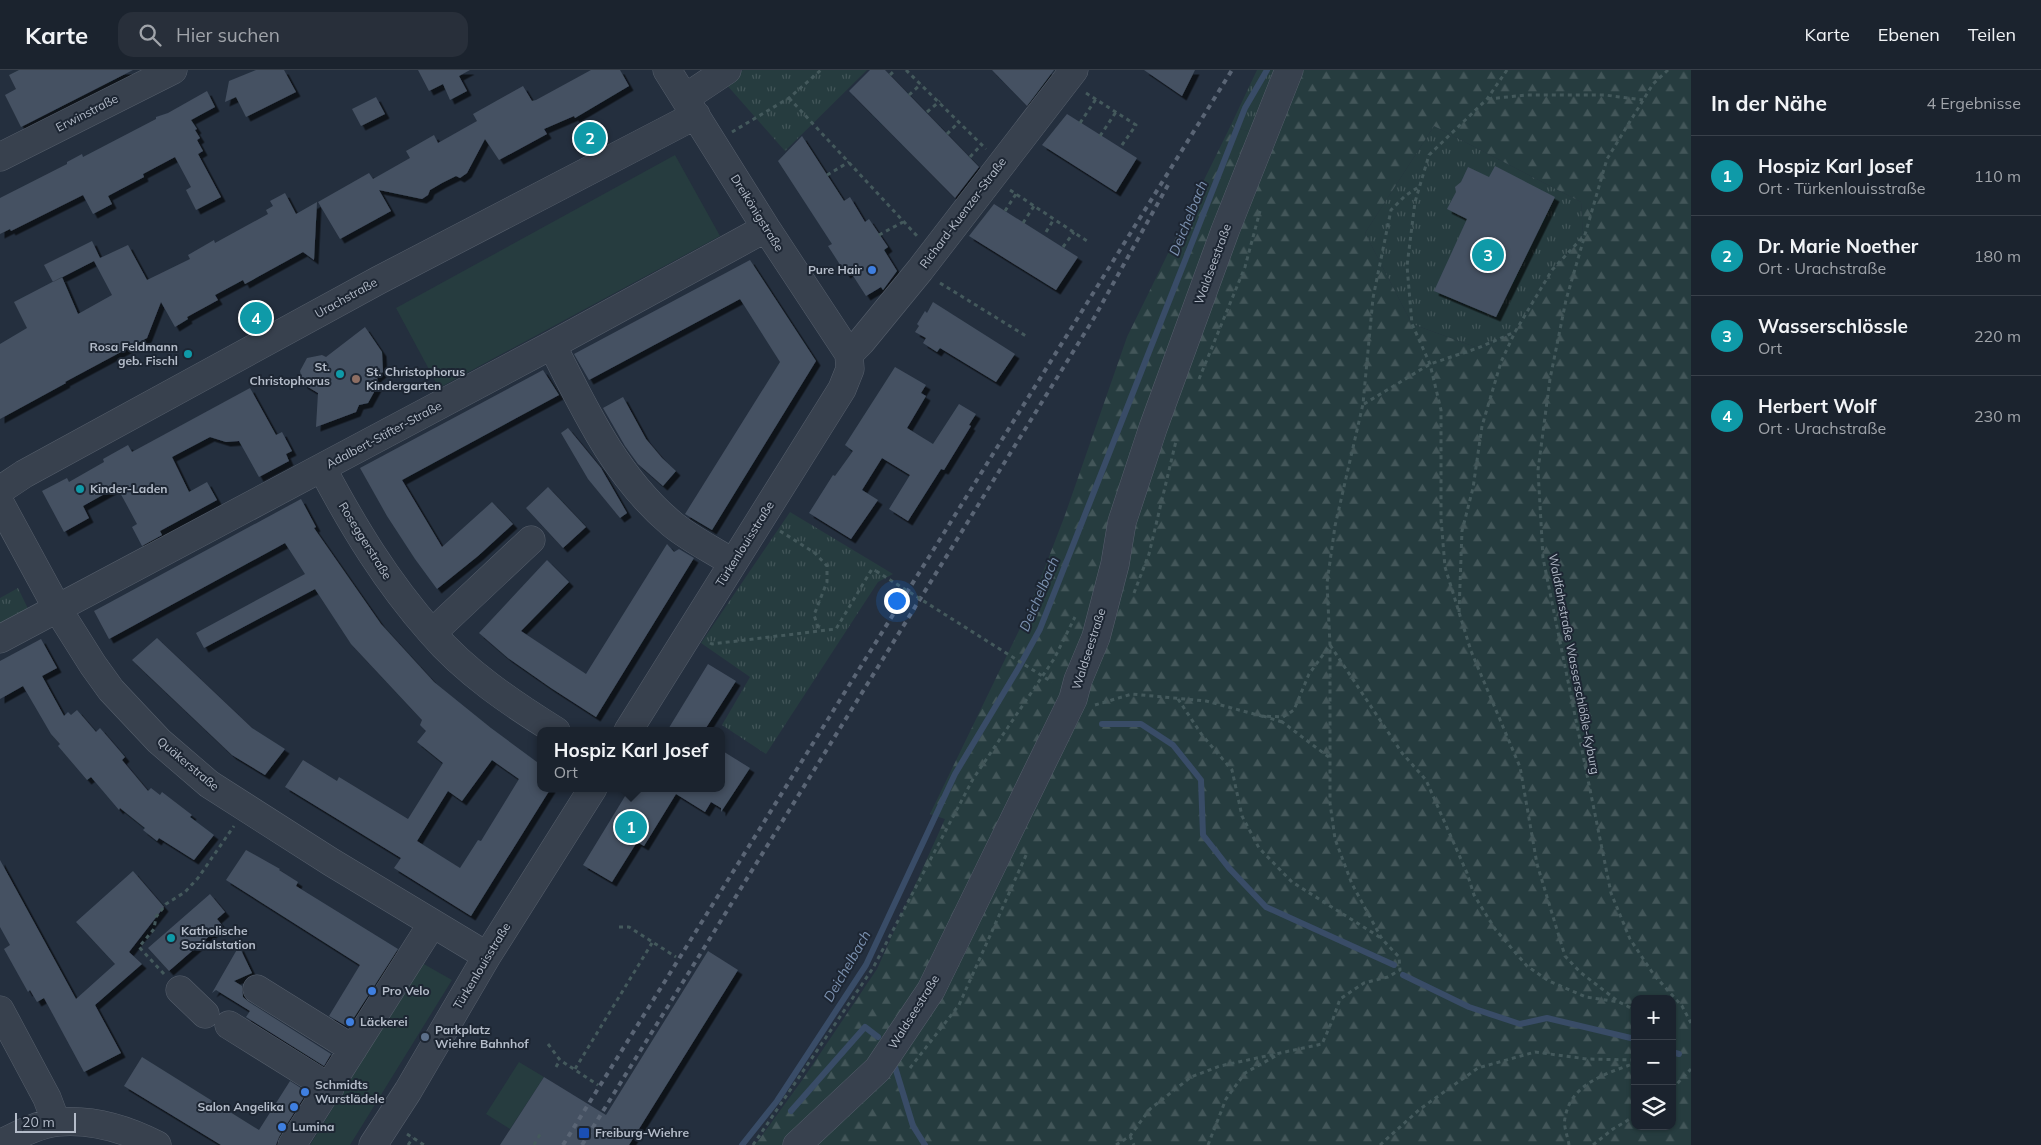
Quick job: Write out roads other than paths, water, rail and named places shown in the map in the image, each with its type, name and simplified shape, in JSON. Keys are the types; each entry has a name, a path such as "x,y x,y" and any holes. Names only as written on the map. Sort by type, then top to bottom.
{"street":[{"name":"Erwinstraße","path":"0,157 173,70"},
{"name":"Dreikönigstraße","path":"667,70 766,228 849,354"},
{"name":"Urachstraße","path":"0,490 24,474 379,280 691,106 727,70"},
{"name":"Waldseestraße","path":"797,1145 878,1069 930,990 1073,699 1078,680 1096,637 1115,564 1122,522 1153,428 1224,231 1289,70"},
{"name":"Richard-Kuenzer-Straße","path":"849,354 861,342 926,261 1070,75"},
{"name":"Adalbert-Stifter-Straße","path":"0,639 552,345 766,228"},
{"path":"552,345 594,428 619,467 673,525 733,562"},
{"name":"Türkenlouisstraße","path":"630,727 842,389 850,369 849,354"},
{"name":"Roseggerstraße","path":"322,468 352,523 380,568 432,634 493,689 550,727"},
{"name":"Quäkerstraße","path":"0,503 57,608 93,666 111,690 159,741 209,784 432,924 487,956"},
{"path":"432,634 531,540"},
{"name":"Türkenlouisstraße","path":"373,1145 408,1091 487,956 590,792"},
{"path":"292,1145 330,1088 432,924"},
{"path":"257,988 354,1049"},
{"path":"180,990 217,1020 330,1088"},
{"path":"0,1010 47,1098 56,1122"},
{"path":"0,1144 25,1132 56,1122 90,1122 131,1131 157,1145"}],"waterway":[{"name":"Deichelbach","path":"742,1145 777,1101 866,965 955,774 1040,629 1245,108 1267,70"},
{"path":"1102,724 1141,724 1173,745 1201,780 1203,835 1229,868 1266,907 1394,965"},
{"path":"1403,975 1469,1007 1520,1024 1547,1018 1631,1038"},
{"path":"791,1111 865,1027 878,1037"},
{"path":"895,1067 913,1126 925,1145"}],"railway":[{"path":"563,1145 1232,70"},
{"path":"582,1145 1094,318 1168,185"}],"place":[{"name":"Dr. Marie Noether","path":"590,138"},
{"name":"Wasserschlössle","path":"1488,255"},
{"name":"Pure Hair","path":"872,270"},
{"name":"Herbert Wolf","path":"256,318"},
{"name":"Rosa Feldmann geb. Fischl","path":"188,354"},
{"name":"St. Christophorus","path":"340,374"},
{"name":"St. Christophorus Kindergarten","path":"356,379"},
{"name":"Kinder-Laden","path":"80,489"},
{"name":"Hospiz Karl Josef","path":"631,827"},
{"name":"Katholische Sozialstation","path":"171,938"},
{"name":"Pro Velo","path":"372,991"},
{"name":"Läckerei","path":"350,1022"},
{"name":"Parkplatz Wiehre Bahnhof","path":"425,1037"},
{"name":"Schmidts Wurstlädele","path":"305,1092"},
{"name":"Salon Angelika","path":"294,1107"},
{"name":"Lumina","path":"282,1127"},
{"name":"Freiburg-Wiehre","path":"584,1133"}]}
